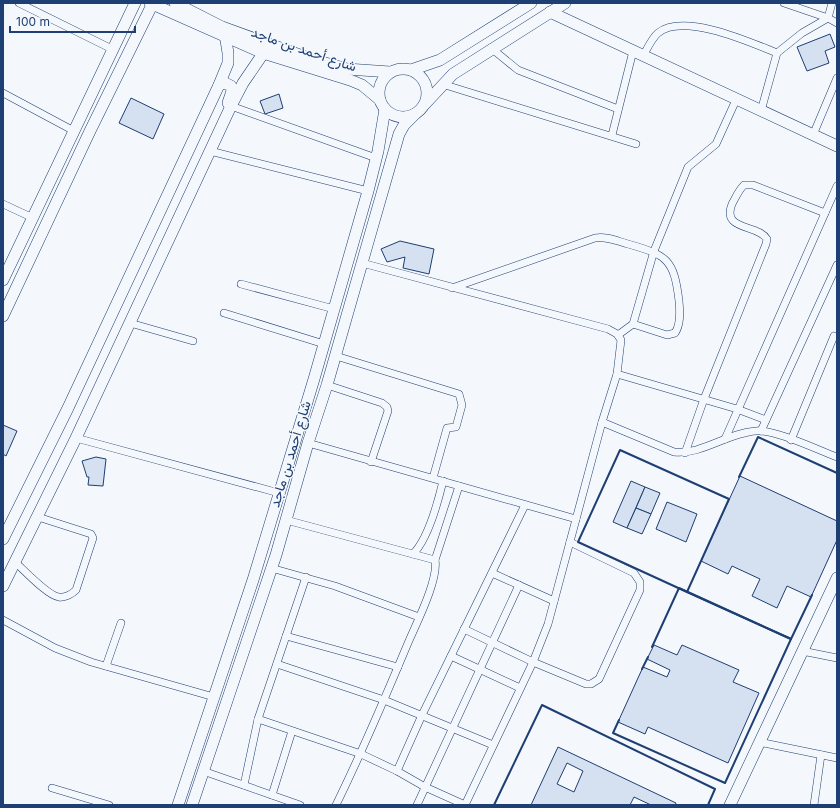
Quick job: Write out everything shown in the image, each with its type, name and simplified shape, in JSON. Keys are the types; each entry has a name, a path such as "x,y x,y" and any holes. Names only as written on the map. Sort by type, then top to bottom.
{"street":[{"path":"20,3 114,50"},
{"path":"3,280 114,50 135,3"},
{"path":"3,316 152,3"},
{"name":"شارع أحمد بن ماجد","path":"152,3 266,49 362,85 382,104 376,158 324,344 253,580 178,805"},
{"name":"شارع أحمد بن ماجد","path":"175,3 224,32"},
{"path":"530,3 440,60 411,70 400,69 390,72 380,84 382,104 391,114 399,117 407,117 415,114 453,74 565,3"},
{"path":"784,3 828,18 837,23"},
{"path":"761,112 777,52 802,33 828,18 832,3"},
{"path":"550,12 761,112 837,146"},
{"path":"612,135 618,109 638,54 657,33 670,26 690,25 748,40 777,52"},
{"path":"3,539 68,408 219,85 228,63 228,53 224,32"},
{"path":"492,48 518,70 618,109"},
{"path":"3,586 76,438 231,106 243,83 266,49"},
{"name":"شارع أحمد بن ماجد","path":"266,49 347,69 390,72"},
{"path":"411,70 418,74 427,88 425,104"},
{"path":"813,135 837,78"},
{"path":"219,85 227,84 231,86 232,91 221,129"},
{"path":"442,84 612,135 636,144"},
{"path":"3,93 74,131"},
{"path":"618,335 633,324 654,251 688,167 716,144 736,100"},
{"path":"231,106 376,158"},
{"name":"شارع أحمد بن ماجد","path":"192,805 286,520 308,443 336,356 399,134 404,125 415,114"},
{"path":"210,151 368,191"},
{"path":"685,453 704,399 767,239 764,234 735,223 731,218 729,211 738,190 744,185 753,185 825,213"},
{"path":"725,440 737,409 837,186"},
{"path":"3,204 33,218"},
{"path":"451,288 601,237 654,251 664,257 670,264 675,276 680,314 677,330 674,333 667,335 633,324"},
{"path":"258,719 361,754 397,770 425,787 465,805 533,662 548,624 602,422 617,374 621,340 618,335 608,329 362,263"},
{"path":"761,431 837,265"},
{"path":"241,284 334,309"},
{"path":"224,312 324,344"},
{"path":"130,322 193,341"},
{"path":"791,440 834,336"},
{"path":"336,356 453,391 460,396 462,405 456,427 447,428 433,478"},
{"path":"617,374 737,409 766,420"},
{"path":"327,385 382,403 387,407 388,411 371,462"},
{"path":"602,422 674,452 685,453 741,434 761,431 837,457"},
{"path":"76,438 279,493"},
{"path":"308,443 576,519"},
{"path":"413,554 422,543 440,495 443,481"},
{"path":"336,805 361,754 436,573 435,560 459,486"},
{"path":"397,770 422,715 525,505"},
{"path":"15,562 50,593 58,597 65,596 76,590 93,538 91,534 38,517"},
{"path":"286,520 435,560"},
{"path":"464,629 533,662 586,684 599,679 640,590 640,582 634,573 570,542"},
{"path":"271,568 342,588 419,617"},
{"path":"492,572 554,601"},
{"path":"244,785 258,719 306,577"},
{"path":"730,805 837,578"},
{"path":"416,805 519,585"},
{"path":"3,620 55,648 106,666 214,697"},
{"path":"106,666 121,623"},
{"path":"286,636 398,666"},
{"path":"802,651 837,658"},
{"path":"451,656 520,688"},
{"path":"277,664 384,700 493,745"},
{"path":"272,795 292,731"},
{"path":"759,742 821,756 837,758"},
{"path":"814,805 821,756"},
{"path":"203,771 300,805"},
{"path":"52,788 109,805"}],"building":[{"path":"830,34 835,47 825,51 829,63 807,71 797,47"},
{"path":"279,94 283,108 265,114 260,101"},
{"path":"131,98 164,114 153,139 119,123"},
{"path":"400,241 434,249 429,274 403,268 405,257 387,262 381,249"},
{"path":"3,425 17,431 6,456 3,454"},
{"path":"96,457 106,459 103,486 88,485 89,477 87,477 82,461"},
{"path":"740,476 837,521 837,540 811,597 787,586 777,608 752,596 760,579 732,566 728,574 701,561"},
{"path":"631,481 645,487 627,528 613,522"},
{"path":"645,487 660,493 651,514 636,508"},
{"path":"667,502 697,514 686,542 656,529"},
{"path":"636,508 651,514 642,534 627,528"},
{"path":"654,645 677,655 682,645 739,670 733,682 759,693 728,763 648,727 645,734 618,722 643,667 667,677 670,670 647,659"},
{"path":"558,747 676,803 675,805 651,805 634,797 630,805 531,805","holes":["567,763 583,771 574,792 557,784"]}],"wall":[{"path":"739,477 758,437 837,473"},
{"path":"620,450 729,499 687,592 578,542 620,450"},
{"path":"652,647 679,588 791,639 812,595"},
{"path":"619,720 613,733 725,783 791,639 687,592"},
{"path":"642,669 648,657"},
{"path":"494,805 542,705 715,789 708,805"}]}
